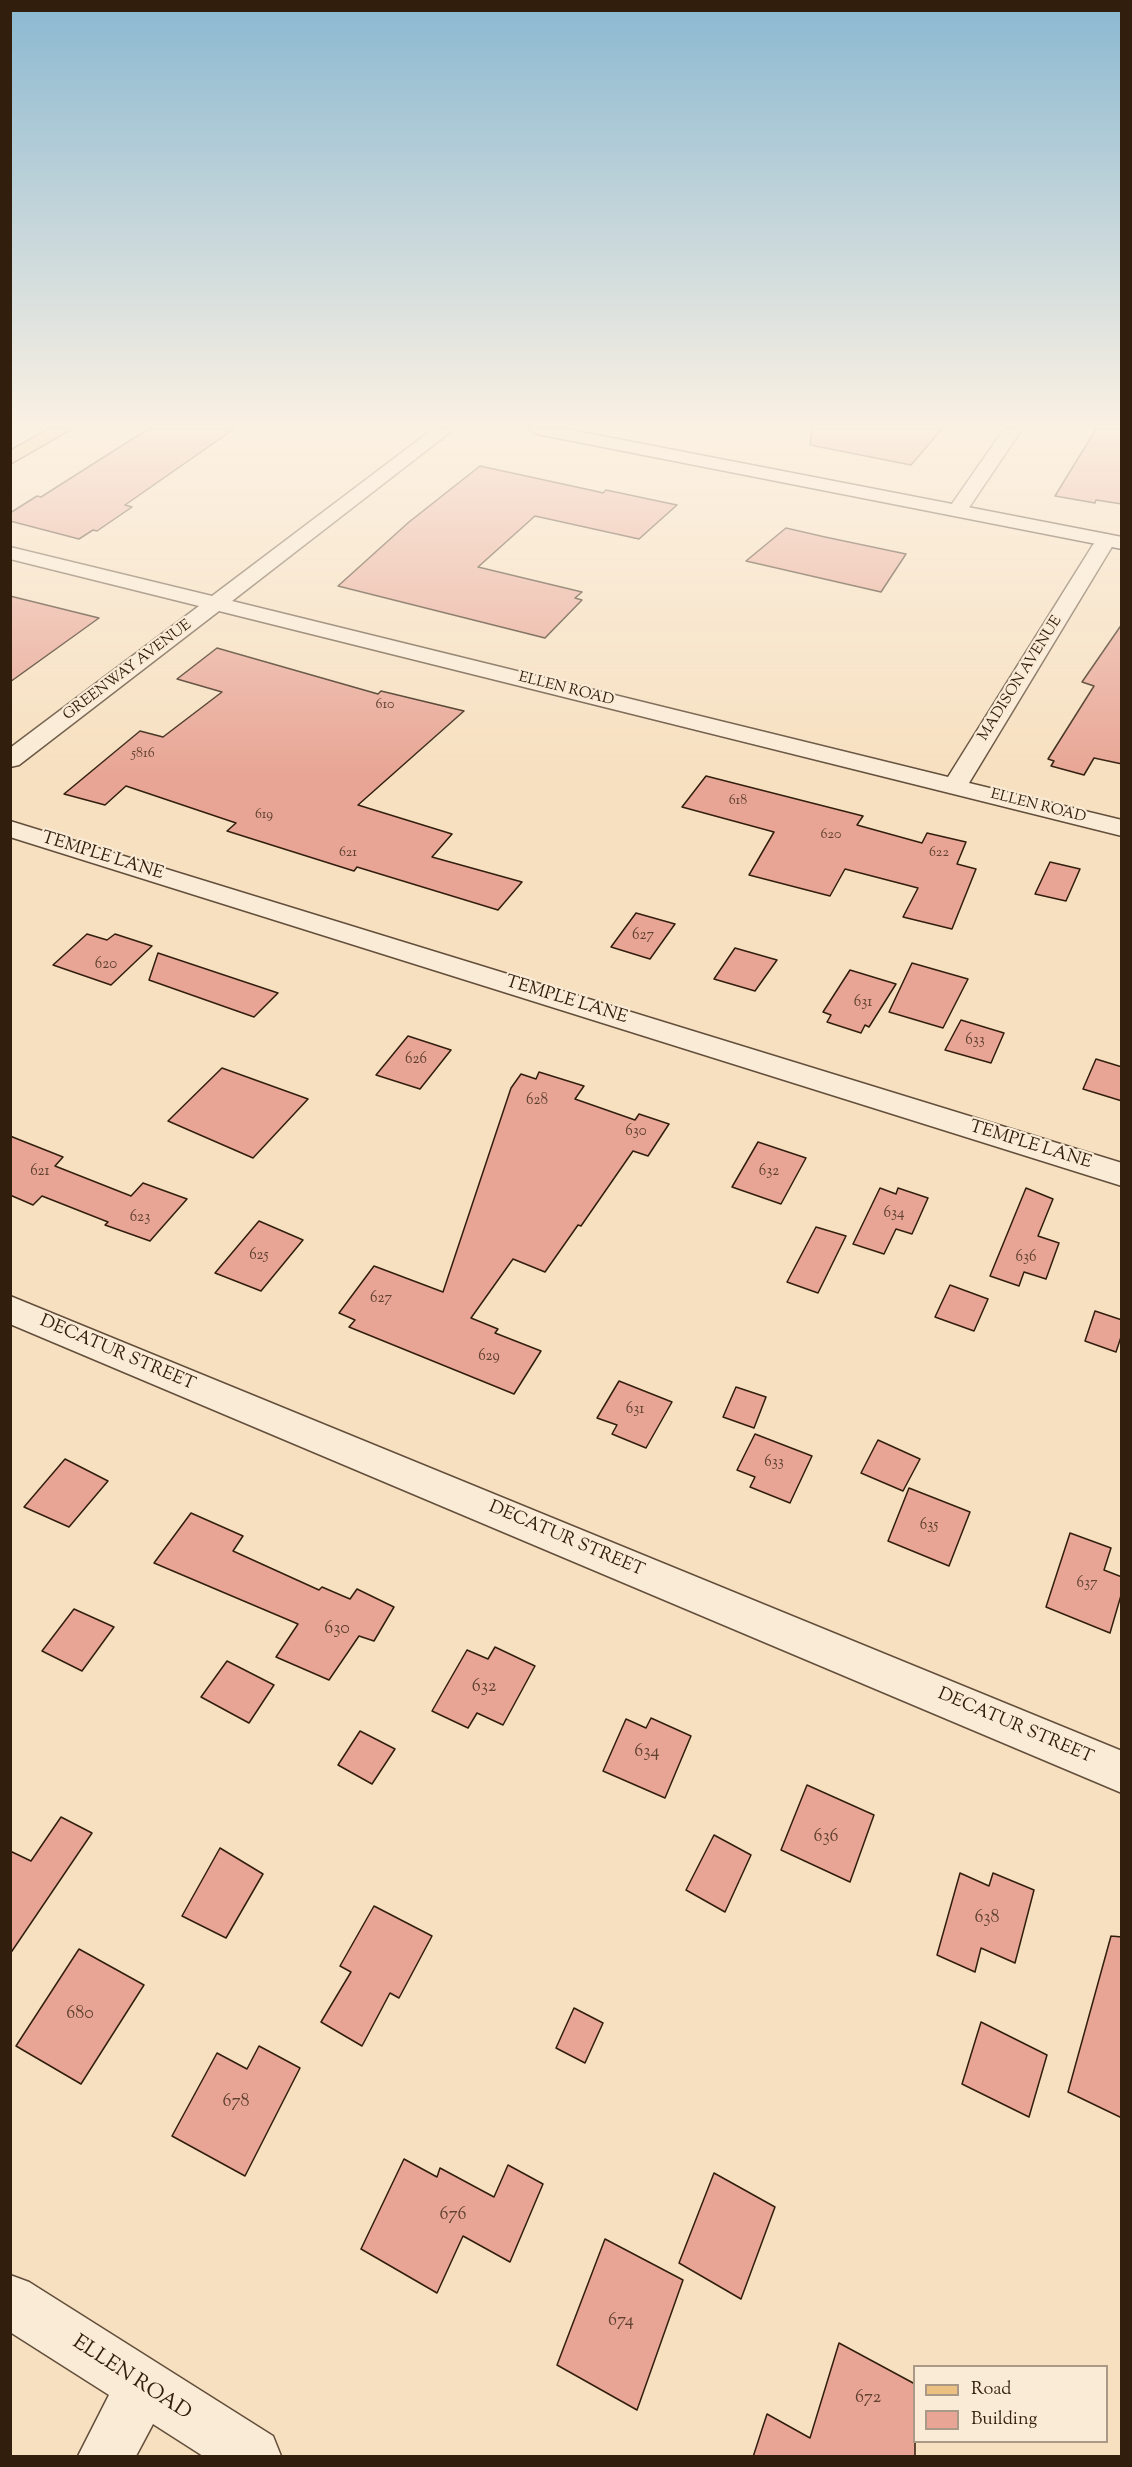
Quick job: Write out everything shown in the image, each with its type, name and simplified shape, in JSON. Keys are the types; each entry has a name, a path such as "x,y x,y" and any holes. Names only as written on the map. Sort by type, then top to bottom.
{"street":[{"name":"GREENWAY AVENUE","path":"10,760 294,544"},
{"name":"MADISON AVENUE","path":"954,787 1113,544"},
{"name":"ELLEN ROAD","path":"10,553 1122,828"},
{"name":"TEMPLE LANE","path":"10,829 1122,1174"},
{"name":"DECATUR STREET","path":"10,1309 1122,1772"},
{"name":"ELLEN ROAD","path":"10,2301 253,2457"},
{"path":"106,2457 143,2387"}],"building":[{"path":"384,544 504,544 478,567 582,592 575,598 582,600 545,638 338,586"},
{"path":"766,544 859,544 906,554 881,592 746,561"},
{"path":"10,596 99,618 10,682"},
{"path":"1122,624 1122,764 1094,758 1084,775 1051,766 1054,761 1048,759 1094,686 1082,682"},
{"path":"217,648 378,694 381,691 464,711 358,805 452,834 432,857 522,882 498,910 357,867 354,871 227,831 236,823 126,786 105,805 64,794 140,731 163,737 222,692 177,679"},
{"path":"706,776 863,816 857,825 922,843 927,833 966,842 957,864 976,869 952,929 903,917 918,888 845,869 830,896 749,875 774,832 682,807"},
{"path":"1050,862 1080,869 1066,901 1035,894"},
{"path":"636,913 675,924 650,959 611,947"},
{"path":"87,934 107,940 115,934 152,946 111,985 53,965"},
{"path":"735,948 777,960 755,991 714,979"},
{"path":"158,953 278,993 254,1017 149,980"},
{"path":"912,963 968,979 943,1028 889,1012"},
{"path":"850,970 896,984 869,1027 865,1025 861,1033 827,1022 831,1015 823,1012"},
{"path":"961,1020 1004,1033 991,1063 945,1050"},
{"path":"408,1036 451,1050 420,1089 376,1075"},
{"path":"1096,1059 1122,1067 1122,1101 1083,1089"},
{"path":"222,1068 308,1099 253,1158 168,1121"},
{"path":"539,1072 584,1086 575,1099 635,1120 639,1114 669,1124 648,1156 633,1151 581,1226 578,1225 545,1272 513,1259 471,1318 498,1329 495,1333 541,1351 514,1394 349,1327 355,1320 339,1313 374,1266 443,1292 511,1088 521,1074 536,1079"},
{"path":"10,1136 63,1157 55,1166 131,1196 143,1183 187,1199 150,1241 105,1225 108,1222 42,1196 33,1205 10,1195"},
{"path":"758,1142 806,1158 781,1204 732,1187"},
{"path":"880,1188 896,1194 898,1188 928,1198 912,1234 896,1229 884,1254 853,1244"},
{"path":"1026,1188 1053,1199 1038,1236 1059,1243 1046,1279 1024,1272 1019,1286 990,1276"},
{"path":"259,1221 303,1240 261,1291 215,1273"},
{"path":"816,1227 846,1236 818,1293 787,1282"},
{"path":"950,1285 988,1299 974,1331 935,1317"},
{"path":"1095,1311 1122,1320 1122,1334 1116,1352 1085,1341"},
{"path":"619,1381 672,1402 646,1448 612,1434 617,1425 597,1418"},
{"path":"736,1387 766,1397 754,1428 723,1417"},
{"path":"755,1434 812,1456 790,1503 750,1487 755,1477 737,1470"},
{"path":"878,1440 920,1459 903,1491 861,1473"},
{"path":"65,1459 108,1481 69,1527 24,1507"},
{"path":"909,1488 970,1512 949,1566 888,1541"},
{"path":"191,1513 243,1536 233,1551 319,1590 322,1587 350,1599 357,1589 394,1607 374,1641 359,1636 329,1680 276,1657 298,1624 154,1563"},
{"path":"1070,1533 1111,1548 1104,1570 1122,1577 1122,1592 1110,1633 1046,1607"},
{"path":"74,1609 114,1627 82,1671 42,1651"},
{"path":"495,1647 535,1666 503,1725 477,1713 468,1728 432,1711 467,1650 488,1659"},
{"path":"227,1661 274,1685 249,1723 201,1697"},
{"path":"651,1718 691,1736 665,1798 603,1771 626,1719 646,1728"},
{"path":"360,1731 395,1749 372,1784 338,1765"},
{"path":"807,1785 874,1815 850,1882 781,1850"},
{"path":"61,1817 92,1833 10,1954 10,1851 31,1861"},
{"path":"714,1835 751,1855 725,1912 686,1890"},
{"path":"220,1848 263,1874 226,1938 182,1916"},
{"path":"960,1873 989,1886 993,1873 1034,1890 1015,1963 981,1948 975,1972 937,1955"},
{"path":"374,1906 432,1936 399,1998 390,1993 362,2046 321,2022 351,1972 340,1966"},
{"path":"1111,1936 1122,1937 1122,2118 1068,2092"},
{"path":"79,1949 144,1985 81,2084 16,2046"},
{"path":"574,2008 603,2023 585,2063 556,2048"},
{"path":"981,2022 1047,2055 1029,2117 962,2084"},
{"path":"259,2046 300,2068 245,2176 172,2136 217,2053 247,2069"},
{"path":"404,2159 437,2177 440,2168 494,2197 508,2165 543,2184 510,2262 463,2236 437,2293 361,2249"},
{"path":"714,2173 775,2207 741,2299 679,2263"},
{"path":"605,2239 683,2280 637,2410 557,2365"},
{"path":"839,2343 913,2383 915,2457 753,2457 767,2414 810,2438"}]}
